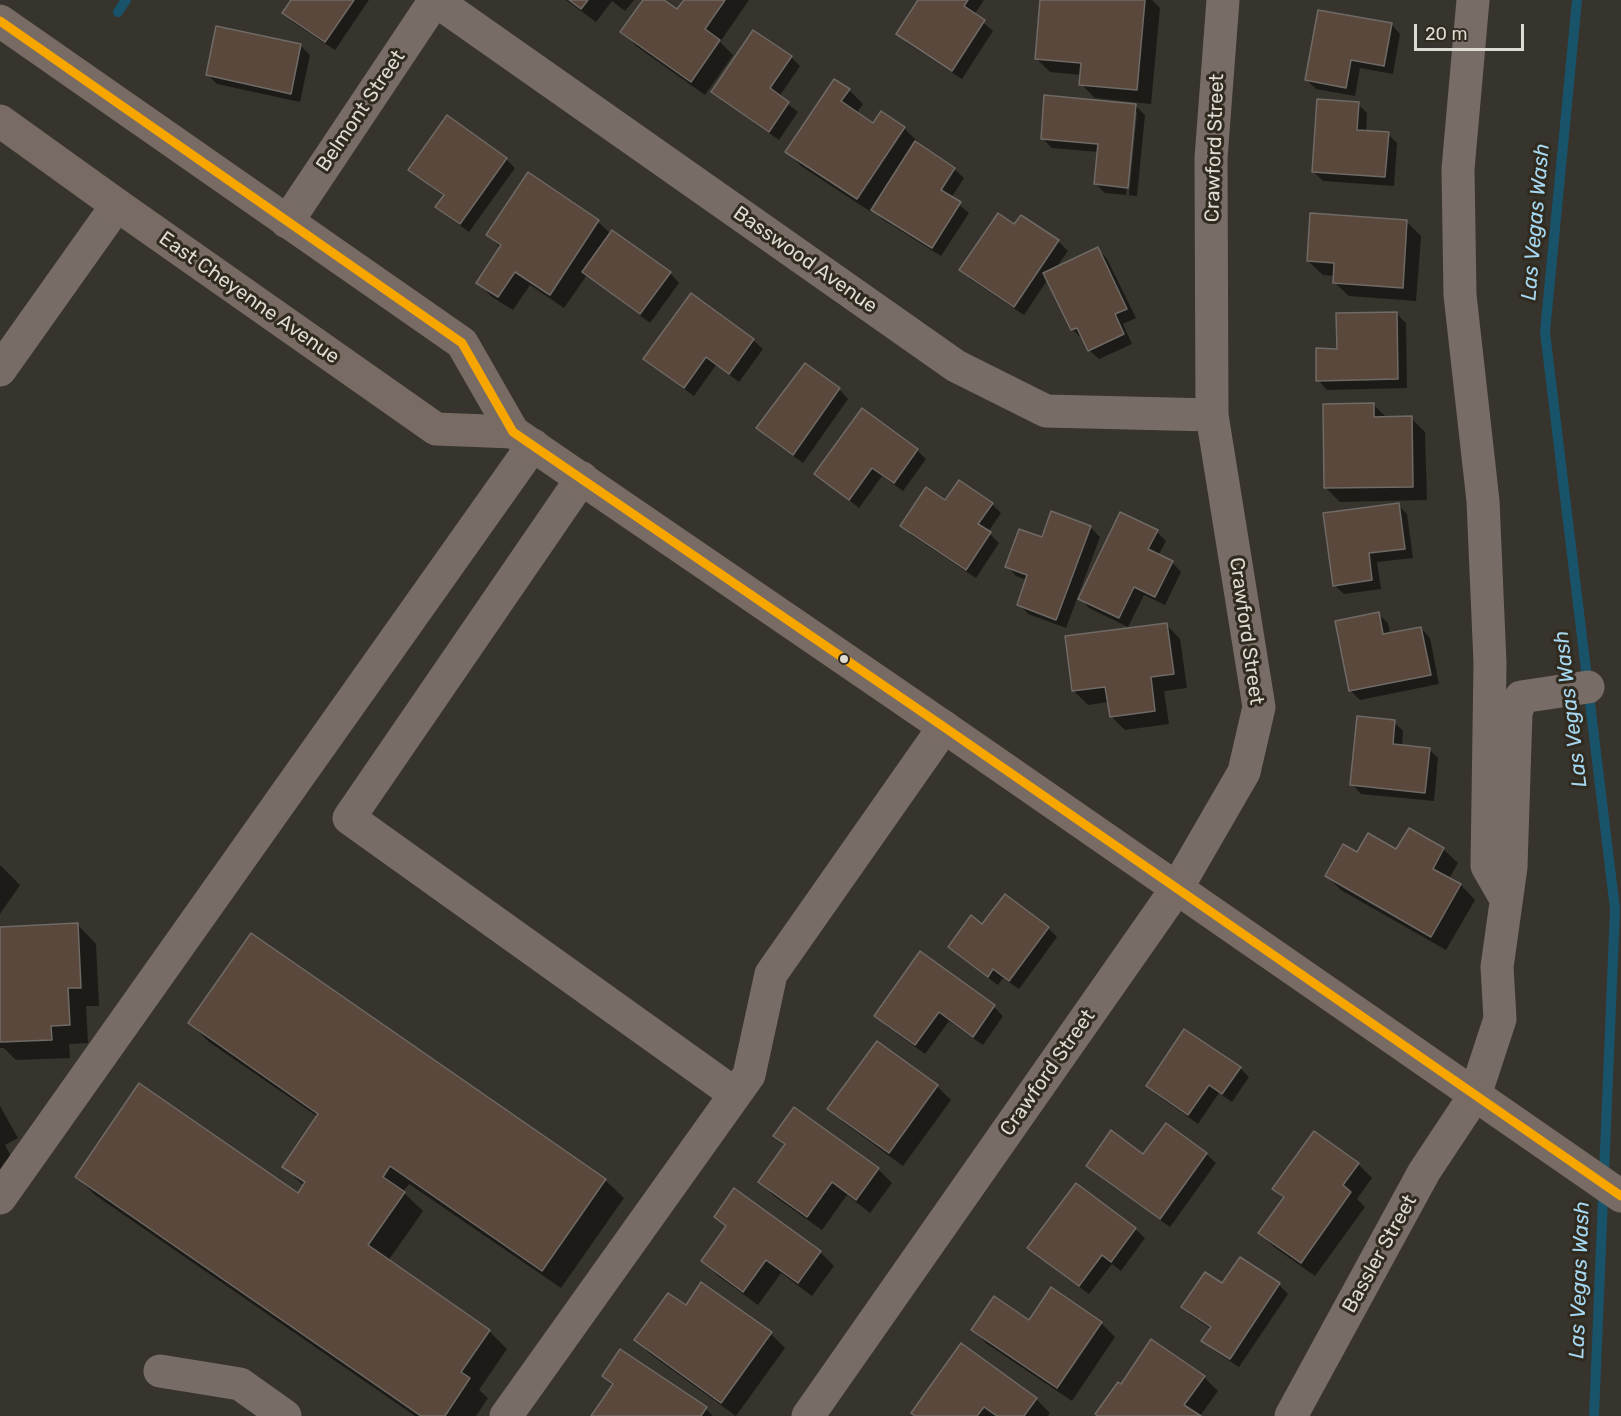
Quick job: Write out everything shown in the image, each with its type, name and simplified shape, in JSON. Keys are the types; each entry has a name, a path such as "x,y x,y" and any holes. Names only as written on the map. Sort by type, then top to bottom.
{"main road":[{"path":"0,21 462,343 523,439 944,727 1621,1196"},
{"name":"East Cheyenne Avenue","path":"0,121 436,429 523,439"}],"street":[{"name":"Basswood Avenue","path":"435,0 956,366 1046,411 1212,415"},
{"name":"Belmont Street","path":"287,222 435,0"},
{"name":"Crawford Street","path":"808,1416 1177,888 1244,772 1259,707 1212,415 1211,158 1222,0"},
{"path":"1473,0 1458,169 1460,295 1483,501 1490,663 1487,866 1506,899"},
{"path":"0,370 117,205"},
{"path":"0,1198 523,439"},
{"path":"582,478 349,818 735,1094"},
{"name":"Bassler Street","path":"1291,1416 1425,1172 1475,1095 1500,1019 1497,968 1511,867 1516,713 1521,697 1588,687"},
{"path":"506,1416 749,1075 771,974 944,727"},
{"path":"160,1371 240,1384 285,1416"}],"building":[{"path":"291,0 354,0 325,42 282,13"},
{"path":"569,0 588,0 581,9"},
{"path":"643,0 664,0 677,9 684,0 725,0 705,29 720,40 691,82 620,32"},
{"path":"918,0 968,0 964,6 985,20 952,71 896,34"},
{"path":"1040,0 1145,0 1137,90 1079,85 1081,63 1035,59"},
{"path":"1318,10 1392,23 1384,66 1351,60 1346,88 1305,80"},
{"path":"216,26 301,44 291,94 206,75"},
{"path":"753,30 792,56 770,88 789,102 769,132 711,92"},
{"path":"834,79 850,89 841,101 873,123 881,111 905,127 857,199 785,152"},
{"path":"1044,95 1136,104 1128,188 1094,184 1098,144 1041,139"},
{"path":"1317,99 1359,102 1357,130 1389,132 1385,177 1312,172"},
{"path":"447,115 507,158 460,224 435,207 444,195 408,170"},
{"path":"915,141 955,168 941,190 961,202 932,248 871,210"},
{"path":"528,172 599,220 550,295 515,272 498,297 476,283 501,245 486,235"},
{"path":"998,213 1014,224 1021,215 1059,240 1014,307 959,270"},
{"path":"1310,213 1407,220 1403,288 1333,283 1334,263 1307,261"},
{"path":"612,230 671,272 640,314 582,272"},
{"path":"1098,247 1127,309 1115,314 1124,334 1088,351 1077,328 1071,330 1043,273"},
{"path":"691,293 754,339 729,374 706,357 684,388 643,359"},
{"path":"1397,312 1398,379 1316,381 1316,348 1337,349 1336,313"},
{"path":"805,363 840,388 793,455 756,428"},
{"path":"1374,403 1374,417 1412,416 1413,487 1324,488 1323,404"},
{"path":"862,408 918,449 894,483 872,468 849,500 814,474"},
{"path":"959,480 993,503 978,524 991,532 966,570 900,526 926,487 945,500"},
{"path":"1399,503 1405,549 1369,553 1372,580 1333,586 1323,513"},
{"path":"1051,511 1091,526 1056,620 1017,605 1027,575 1005,567 1019,529 1042,537"},
{"path":"1120,512 1158,530 1148,549 1173,561 1155,597 1134,587 1119,618 1078,599"},
{"path":"1379,612 1383,634 1421,627 1431,675 1349,691 1335,621"},
{"path":"1167,623 1174,674 1151,677 1155,711 1110,717 1105,687 1072,691 1065,636"},
{"path":"1357,716 1395,720 1393,744 1430,748 1425,793 1350,785"},
{"path":"1409,828 1444,848 1433,869 1461,884 1431,937 1325,876 1343,844 1357,852 1368,833 1396,849"},
{"path":"1005,894 1049,927 1009,981 993,969 988,977 948,947 971,915 982,924"},
{"path":"78,923 81,988 68,988 70,1025 51,1026 52,1040 0,1042 0,927"},
{"path":"251,933 606,1179 542,1271 390,1166 383,1177 405,1192 368,1245 490,1330 461,1372 470,1378 445,1416 421,1416 75,1177 139,1083 298,1193 305,1182 282,1167 318,1114 188,1023"},
{"path":"920,951 995,1005 973,1037 939,1012 915,1045 874,1016"},
{"path":"1184,1029 1241,1067 1222,1094 1209,1085 1188,1115 1146,1086"},
{"path":"877,1041 938,1085 889,1153 827,1109"},
{"path":"794,1107 879,1168 856,1200 832,1182 807,1217 758,1182 785,1144 773,1136"},
{"path":"1166,1123 1207,1153 1160,1219 1086,1166 1111,1130 1143,1154"},
{"path":"1314,1131 1359,1163 1343,1185 1351,1192 1301,1263 1258,1233 1284,1197 1272,1189"},
{"path":"1076,1183 1136,1228 1111,1262 1102,1255 1079,1286 1027,1248"},
{"path":"734,1188 821,1251 798,1283 766,1260 743,1292 701,1261 726,1226 714,1217"},
{"path":"1240,1257 1280,1283 1230,1359 1201,1341 1211,1327 1181,1307 1205,1272 1222,1283"},
{"path":"701,1282 772,1332 721,1403 634,1340 668,1293 686,1305"},
{"path":"1051,1287 1102,1322 1057,1388 971,1330 994,1296 1029,1320"},
{"path":"1151,1339 1205,1376 1184,1405 1201,1416 1098,1416 1095,1414 1118,1382 1121,1384"},
{"path":"961,1343 1037,1398 1024,1416 997,1416 984,1407 977,1416 915,1416 911,1413"},
{"path":"620,1349 707,1407 701,1416 591,1416 613,1384 602,1376"}],"waterway":[{"name":"Las Vegas Wash","path":"118,12 126,0"},
{"name":"Las Vegas Wash","path":"1577,0 1545,332 1615,909 1594,1416"}],"transit line":[{"path":"0,21 462,343 513,432 944,727 1621,1196"}]}
